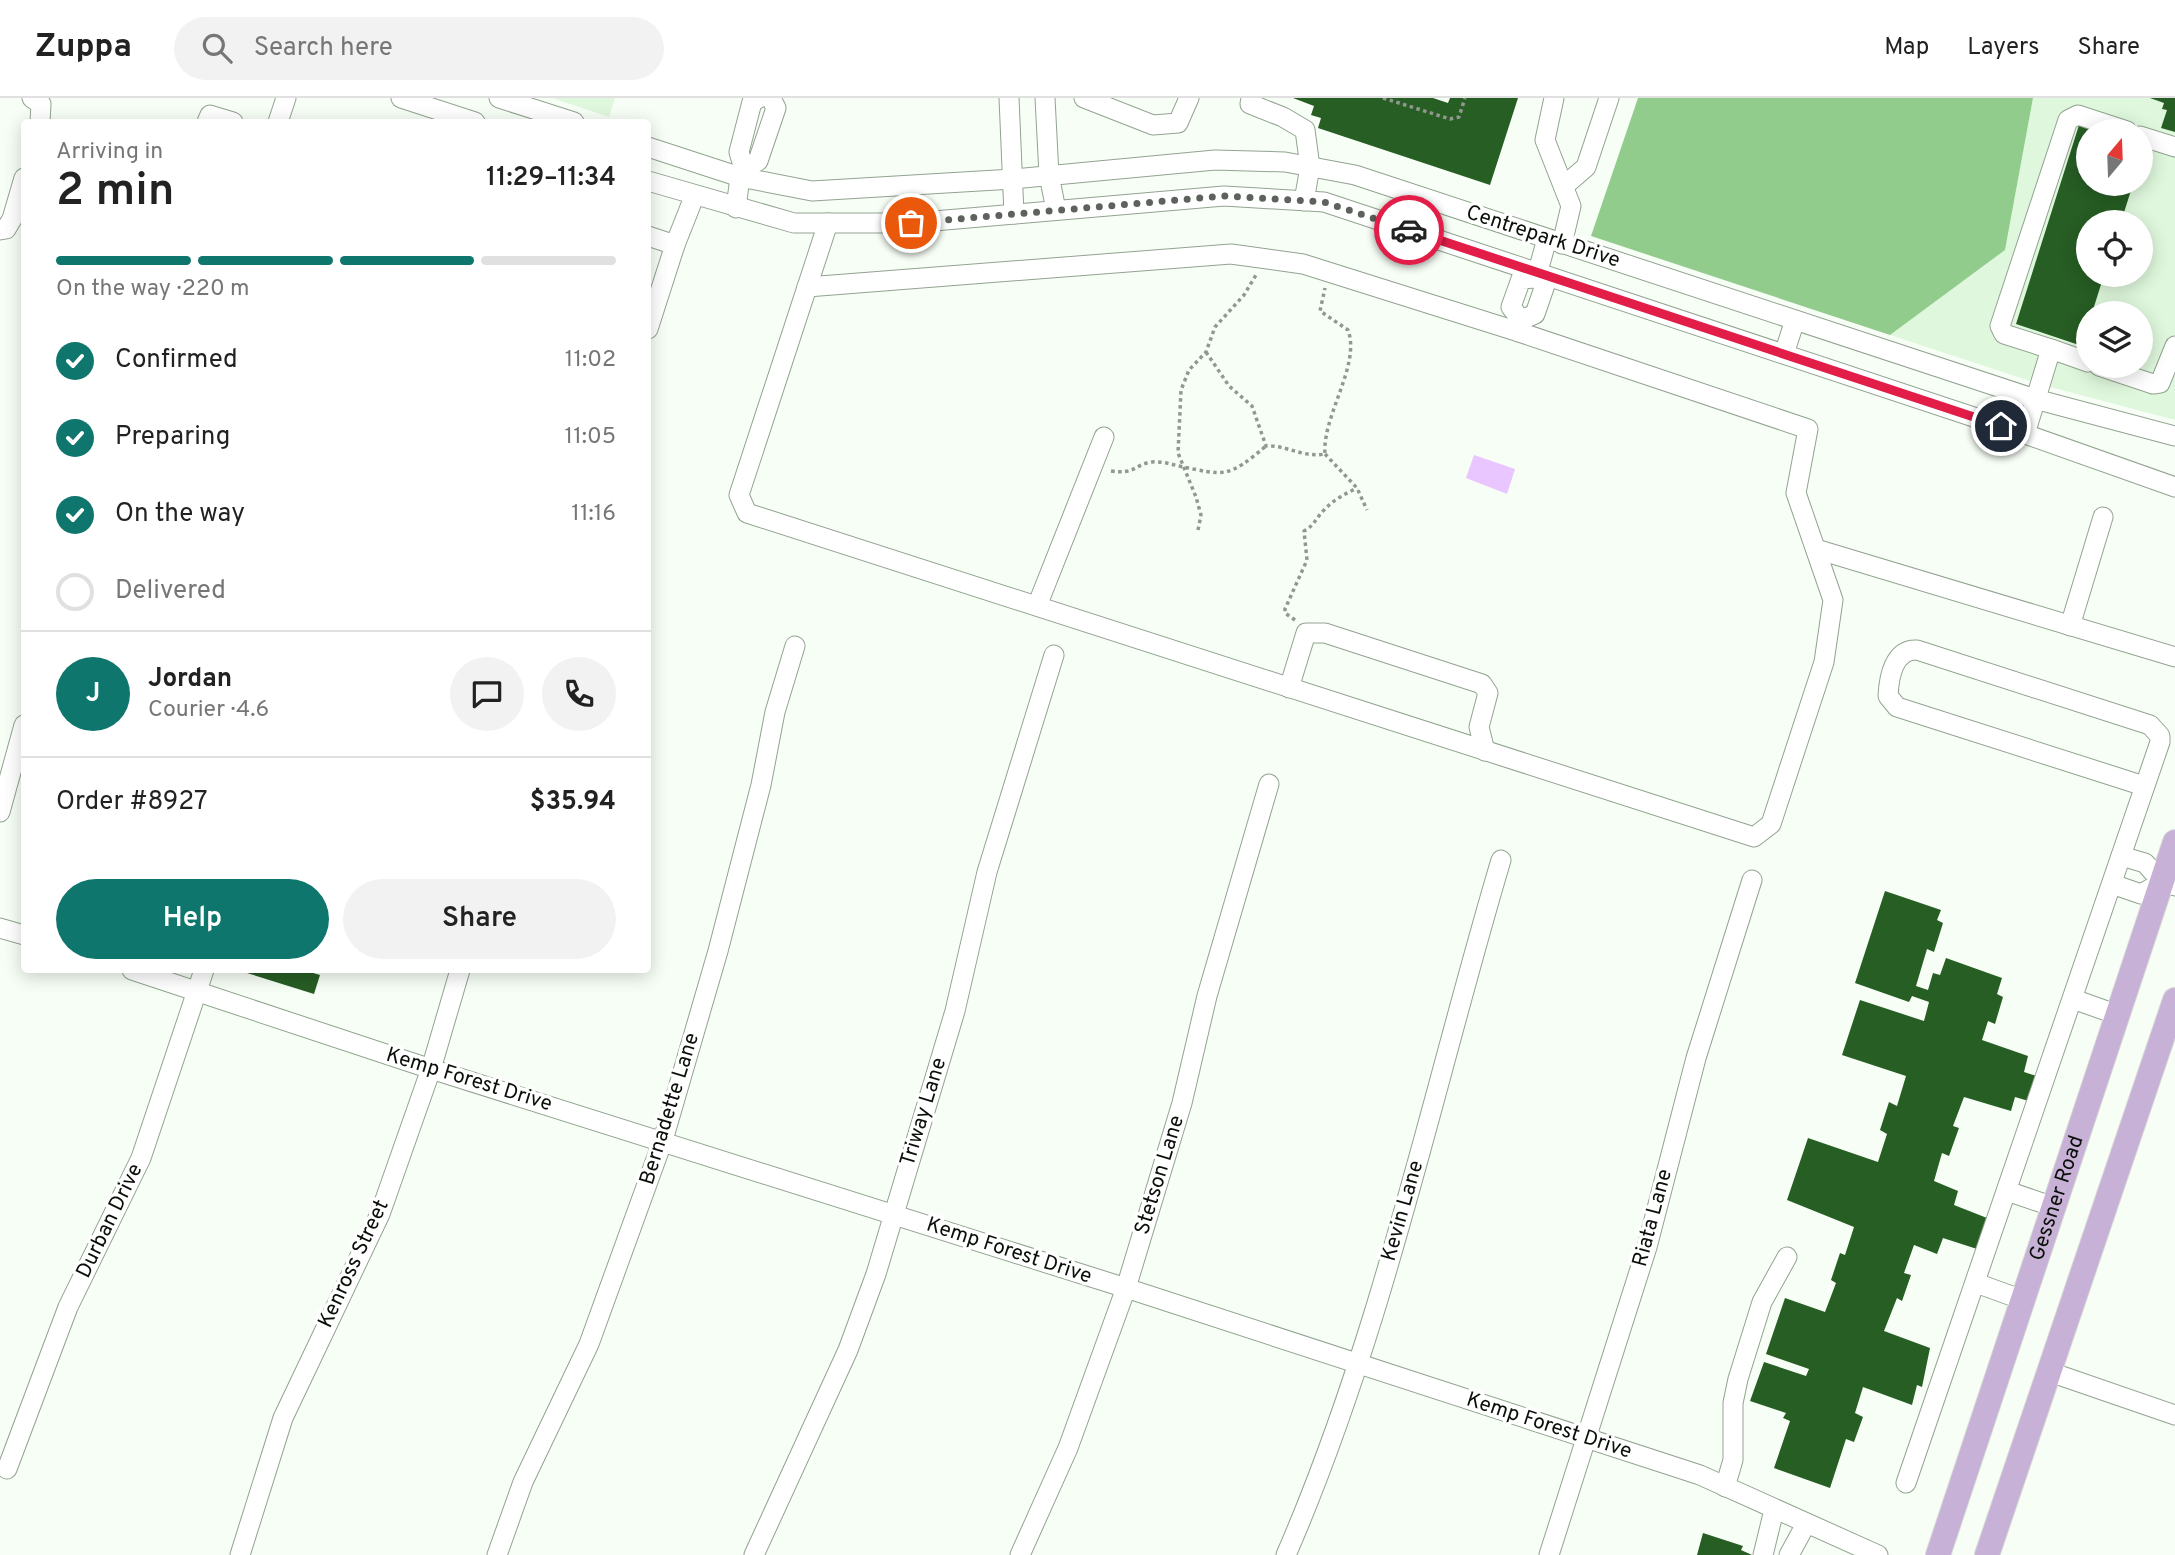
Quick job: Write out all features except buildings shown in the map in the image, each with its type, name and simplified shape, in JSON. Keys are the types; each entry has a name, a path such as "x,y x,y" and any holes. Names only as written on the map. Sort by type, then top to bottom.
{"main road":[{"name":"Gessner Road","path":"1938,1555 2118,1016 2169,884 2175,842"},
{"path":"1987,1555 2175,1000"}],"street":[{"path":"32,98 41,104 40,119"},
{"path":"279,119 286,98"},
{"path":"401,98 459,119"},
{"path":"464,119 467,98"},
{"path":"499,98 564,119"},
{"path":"736,208 742,173 739,152 752,102 759,98"},
{"path":"742,173 758,160 776,108 771,98"},
{"path":"1009,98 1014,214"},
{"path":"1045,98 1048,176 1056,210"},
{"path":"1084,98 1126,106 1153,125 1178,123 1189,98"},
{"path":"1520,326 1511,307 1521,279 1537,275 1571,206 1564,186 1555,172 1545,140 1554,98"},
{"path":"1564,186 1586,167 1609,98"},
{"path":"1245,100 1305,130 1310,167 1304,201"},
{"path":"208,119 209,115 223,119"},
{"path":"2076,358 2004,334 2000,326 2068,120 2078,116 2088,119"},
{"path":"2153,140 2175,147"},
{"name":"Centrepark Drive","path":"651,148 812,191 1013,179 1215,160 1285,162 1355,175 2035,399 2175,436"},
{"name":"Centrepark Drive","path":"651,182 694,197 794,223 911,223 1224,196 1324,202 1537,275 2025,434 2175,487"},
{"path":"0,230 6,229 12,219 21,188"},
{"path":"651,320 694,197"},
{"path":"807,287 1231,254 1303,264 1520,326 1808,429 1796,494 1833,600 1824,662 1771,824 1754,837 747,513 739,495 807,287 828,223"},
{"path":"651,237 675,245"},
{"path":"1784,354 1794,320"},
{"path":"2135,378 2153,384 2160,383 2175,346"},
{"path":"2025,434 2050,349"},
{"path":"1037,606 1104,437"},
{"path":"2070,626 2103,517"},
{"path":"1816,549 2175,657"},
{"path":"1289,688 1306,633 1325,633 1482,684 1488,693 1479,727 1485,751"},
{"name":"Bernadette Lane","path":"497,1555 523,1482 589,1344 663,1140 718,951 761,785 775,712 795,646"},
{"path":"1906,1483 2160,742 2157,732 2150,725 1917,650 1908,650 1899,655 1888,696 1897,707 2144,786"},
{"name":"Triway Lane","path":"754,1555 848,1350 894,1214 955,1011 987,872 1054,655"},
{"path":"0,812 21,736"},
{"name":"Stetson Lane","path":"1020,1555 1069,1448 1126,1288 1182,1103 1211,983 1269,784"},
{"path":"2112,884 2141,894 2169,884 2145,863 2122,856"},
{"name":"Kevin Lane","path":"1286,1555 1309,1503 1395,1242 1501,860"},
{"name":"Riata Lane","path":"1549,1555 1647,1247 1696,1058 1752,880"},
{"path":"0,928 21,934"},
{"name":"Kemp Forest Drive","path":"141,973 430,1069 663,1140 1126,1288 1700,1475 1878,1555"},
{"name":"Durban Drive","path":"7,1469 68,1307 141,1158 203,973"},
{"name":"Kenross Street","path":"240,1555 283,1418 380,1214 430,1069 459,973"},
{"path":"2073,999 2118,1016"},
{"path":"2007,1191 2054,1208"},
{"path":"1725,1487 1734,1460 1733,1403 1738,1379 1762,1302 1787,1256"},
{"path":"1976,1283 2023,1300"},
{"path":"2050,1371 2175,1415"},
{"path":"1763,1555 1774,1510"},
{"path":"1789,1555 1806,1524"}],"path":[{"path":"1383,98 1450,119 1460,117 1465,98"},
{"path":"1198,530 1201,515 1196,496 1182,466 1177,441 1181,390 1189,370 1206,352 1214,327 1244,295 1266,259"},
{"path":"1328,272 1320,311 1348,330 1353,351 1327,429 1325,454 1357,488 1367,510"},
{"path":"1206,352 1212,365 1229,386 1252,406 1266,446"},
{"path":"1094,461 1112,472 1136,471 1150,462 1218,474 1230,473 1266,446 1278,445 1303,456 1325,454"},
{"path":"1306,633 1285,613 1292,588 1307,560 1304,531 1314,526 1325,509 1357,488"}],"shaded area":[{"path":"552,98 615,98 609,117"},
{"path":"2033,98 2175,98 2175,420 2039,384 1890,335 2005,250"},
{"path":"1474,455 1515,469 1507,494 1466,478"}],"green space":[{"path":"1638,98 2033,98 2005,250 1890,335 1591,236"}],"way so far":[{"path":"911,223 1224,196 1324,202 1409,230"}],"route":[{"path":"1409,230 2001,426"}]}
